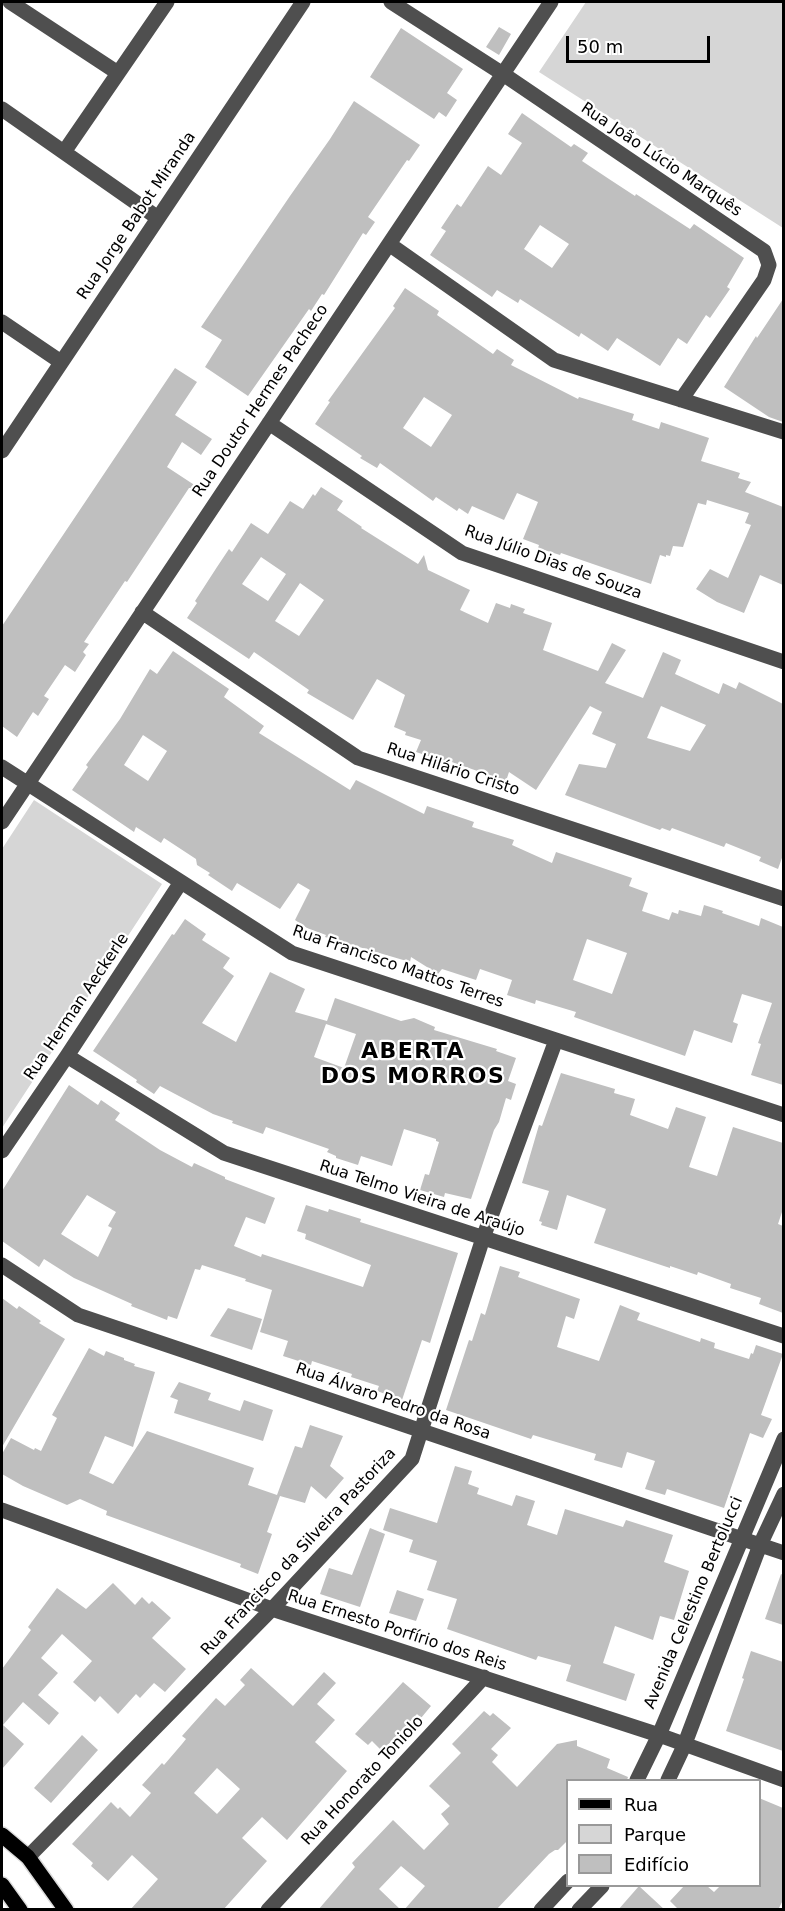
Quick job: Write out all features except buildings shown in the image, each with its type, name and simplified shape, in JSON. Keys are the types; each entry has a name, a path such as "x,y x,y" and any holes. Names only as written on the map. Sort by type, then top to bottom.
{"main road":[{"path":"2,1834 27,1857 66,1910"},
{"path":"2,1885 20,1910"}],"street":[{"path":"10,2 118,73"},
{"path":"64,153 167,2"},
{"name":"Rua Jorge Babot Miranda","path":"2,451 303,2"},
{"name":"Rua João Lúcio Marquês","path":"390,2 503,74 764,251 769,265 764,280 681,400"},
{"name":"Rua Doutor Hermes Pacheco","path":"2,822 551,2"},
{"path":"2,109 158,218"},
{"path":"389,244 554,360 783,432"},
{"path":"2,322 62,362"},
{"name":"Rua Júlio Dias de Souza","path":"269,423 462,553 783,662"},
{"name":"Rua Hilário Cristo","path":"142,612 358,758 783,899"},
{"name":"Rua Francisco Mattos Terres","path":"2,767 292,953 783,1115"},
{"name":"Rua Herman Aeckerle","path":"2,1151 181,882"},
{"name":"Rua Francisco da Silveira Pastoriza","path":"27,1857 272,1609 412,1459 483,1238 556,1040"},
{"name":"Rua Telmo Vieira de Araújo","path":"67,1056 224,1153 783,1336"},
{"name":"Rua Álvaro Pedro da Rosa","path":"2,1265 78,1315 783,1553"},
{"name":"Avenida Celestino Bertolucci","path":"637,1779 659,1735 783,1439"},
{"path":"668,1779 684,1746 760,1545 783,1494"},
{"name":"Rua Ernesto Porfírio dos Reis","path":"2,1510 272,1609 659,1735 684,1746 783,1780"},
{"name":"Rua Honorato Toniolo","path":"268,1910 484,1677"},
{"path":"541,1910 566,1882"},
{"path":"579,1910 601,1887"}],"green space":[{"path":"586,2 783,2 783,228 539,72"},
{"path":"34,800 162,884 2,1128 2,849"}],"district":[{"name":"ABERTA DOS MORROS","path":"413,1064"}]}
